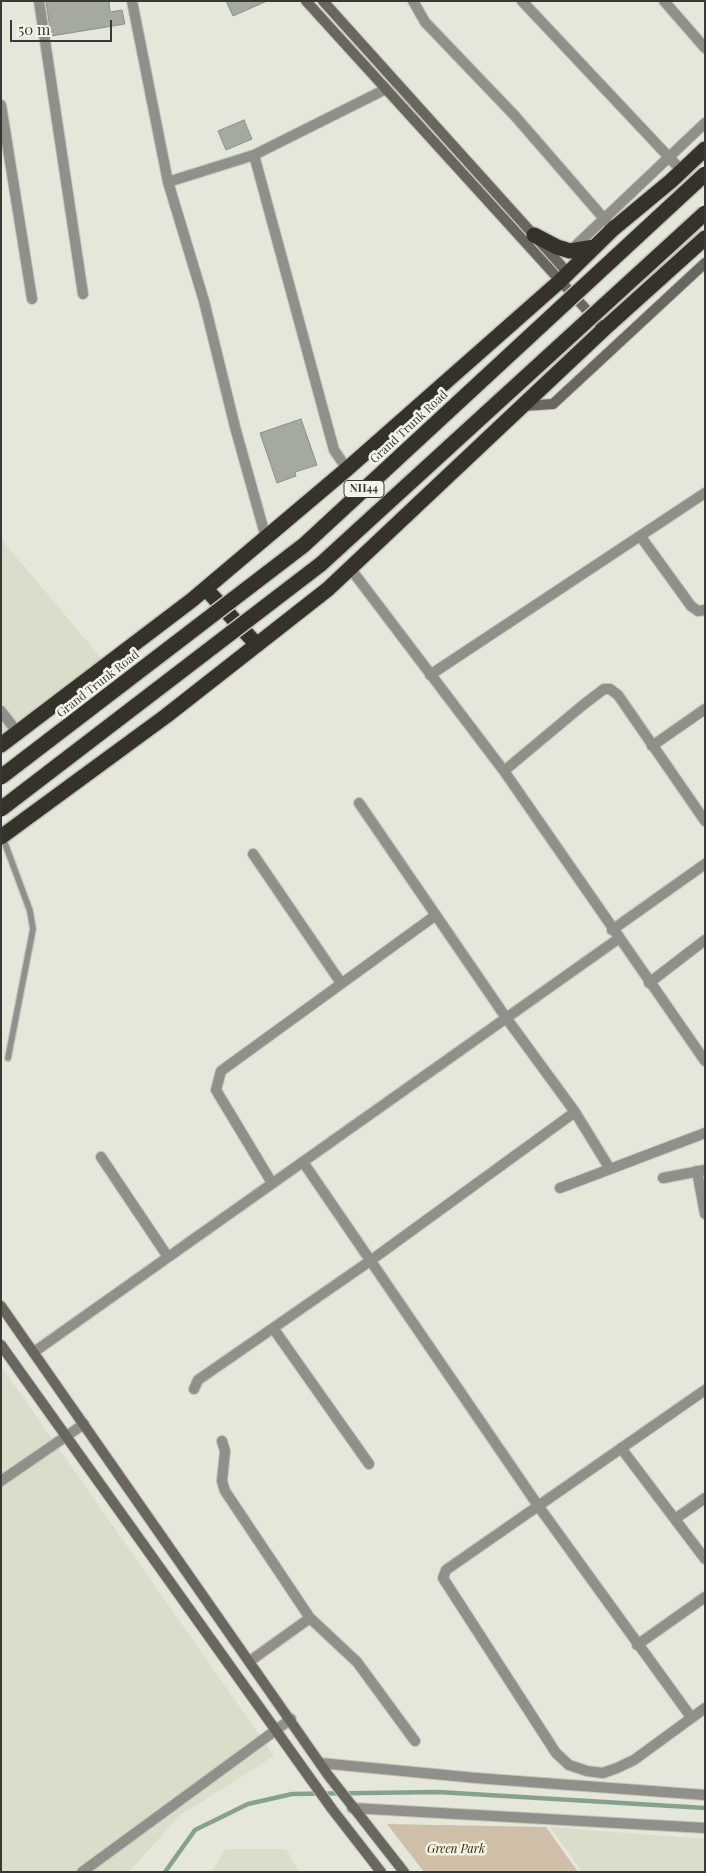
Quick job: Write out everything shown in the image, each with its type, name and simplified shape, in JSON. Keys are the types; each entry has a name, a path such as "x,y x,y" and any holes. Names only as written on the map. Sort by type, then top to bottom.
{"highway":[{"path":"1,745 206,589 347,469 564,277 594,247 609,223 682,171 705,149"},
{"name":"Grand Trunk Road","path":"1,777 304,545 705,174"},
{"name":"NH44","path":"1,809 321,564 705,213"},
{"path":"534,235 557,247 570,251 594,247"},
{"path":"2,836 166,716 328,589 604,329 702,246"},
{"path":"206,589 257,644"}],"street":[{"path":"39,1 83,294"},
{"path":"132,1 168,182 202,295 235,427 266,538"},
{"path":"306,1 386,89 564,277"},
{"path":"323,1 534,235 604,329"},
{"path":"413,1 425,22 515,116 609,223"},
{"path":"522,1 682,171"},
{"path":"664,1 705,48"},
{"path":"168,182 254,155 386,89"},
{"path":"1,105 32,299"},
{"path":"570,251 609,223 669,157 705,123"},
{"path":"254,155 334,450 347,469"},
{"path":"522,406 553,404 705,263"},
{"path":"430,674 641,537 705,493"},
{"path":"641,537 691,606 698,610 705,610"},
{"path":"350,568 504,771 615,934 705,1061"},
{"path":"504,771 604,689 610,689 618,695 705,821"},
{"path":"652,746 705,709"},
{"path":"1,711 18,733"},
{"path":"358,803 507,1019 575,1112 610,1169"},
{"path":"253,854 341,983"},
{"path":"34,1352 507,1019 705,864"},
{"path":"272,1183 216,1090 221,1071 436,915"},
{"path":"649,983 705,940"},
{"path":"194,1389 198,1380 370,1261 575,1112"},
{"path":"560,1188 705,1133"},
{"path":"101,1156 168,1257"},
{"path":"303,1162 539,1507 637,1645 691,1717"},
{"path":"663,1178 701,1170 705,1214"},
{"path":"1,1306 291,1719 328,1775 404,1872"},
{"path":"274,1328 369,1464"},
{"path":"1,1345 332,1810 381,1872"},
{"path":"705,1390 446,1570 443,1578 556,1753 569,1765 587,1771 603,1773 634,1760 705,1708"},
{"path":"1,1481 84,1424"},
{"path":"222,1441 225,1451 222,1481 225,1491 310,1618 357,1662 415,1741"},
{"path":"621,1448 705,1559"},
{"path":"675,1519 705,1498"},
{"path":"637,1645 705,1597"},
{"path":"250,1661 310,1618"},
{"path":"82,1872 291,1719"},
{"path":"320,1763 467,1777 705,1795"},
{"path":"352,1808 705,1828"}],"lane":[{"path":"2,836 30,911 33,929 8,1058"}],"shaded area":[{"path":"1,539 107,665 1,741"},
{"path":"1,1366 274,1756 179,1816 129,1872 1,1872"},
{"path":"550,1827 705,1839 705,1872 582,1872"},
{"path":"226,1849 286,1849 299,1872 211,1872"}],"green space":[{"name":"Green Park","path":"387,1824 546,1827 578,1872 424,1872"}],"building":[{"path":"46,1 109,1 110,12 122,10 125,24 51,36"},
{"path":"226,1 267,1 233,16"},
{"path":"244,120 252,139 226,150 218,131"},
{"path":"301,419 317,465 295,472 296,476 277,483 260,433"}],"waterway":[{"path":"165,1872 195,1830 248,1804 292,1794 438,1792 705,1808"}]}
